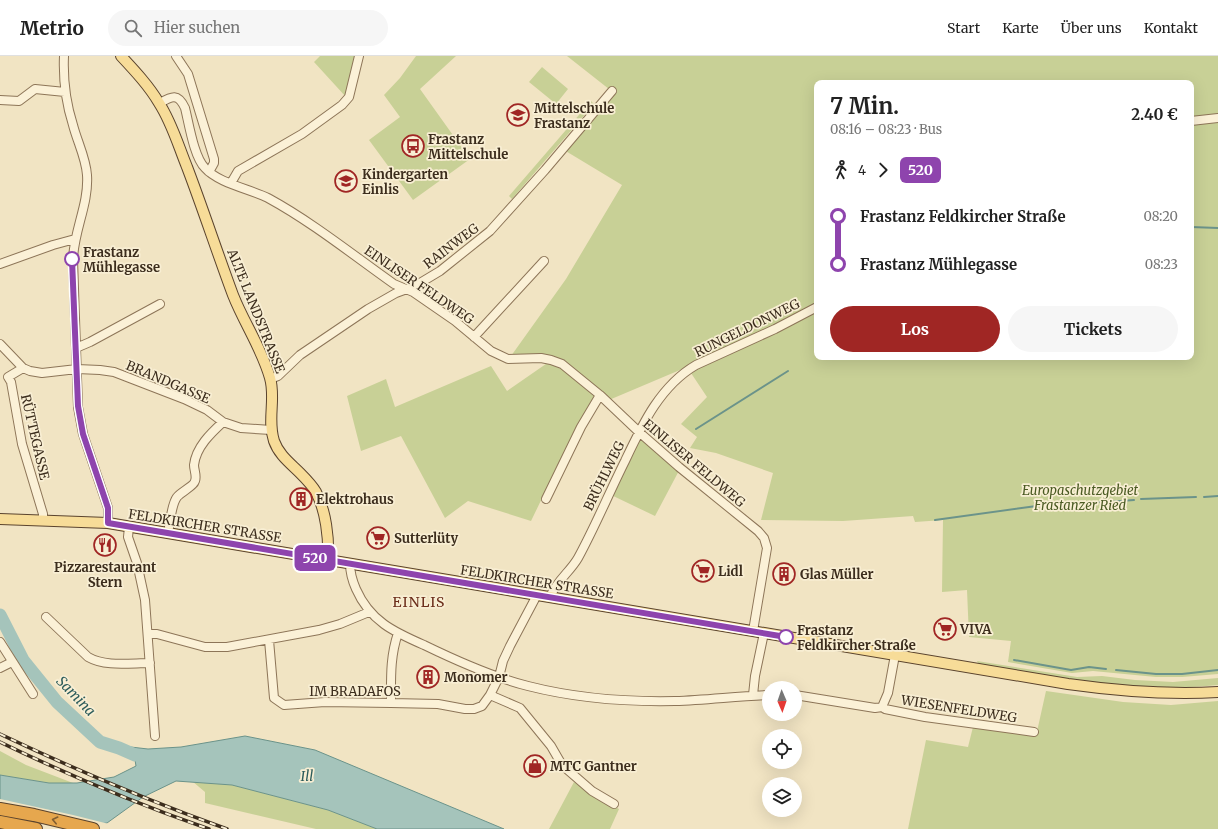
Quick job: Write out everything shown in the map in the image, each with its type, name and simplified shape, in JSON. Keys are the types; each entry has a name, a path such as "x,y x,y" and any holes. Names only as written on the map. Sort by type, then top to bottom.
{"highway":[{"path":"0,809 34,815 93,829"},
{"path":"0,822 36,829"}],"main road":[{"name":"ALTE LANDSTRASSE","path":"121,56 145,82 160,103 173,128 233,295 266,366 270,379 271,430 278,450 310,483 320,501 326,528 328,560"},
{"name":"FELDKIRCHER STRASSE","path":"0,519 108,523 1068,684 1143,693 1170,694 1218,692"}],"street":[{"path":"64,56 65,92 72,123 87,173 87,190 75,239 72,259 78,406 83,434 108,508 108,523"},
{"path":"231,183 238,171 302,134 342,105 349,97 359,56"},
{"path":"178,59 188,74 214,159 214,163 209,172"},
{"path":"0,100 19,101 35,89 65,92"},
{"name":"RAINWEG","path":"270,379 278,376 300,355 368,309 396,292 415,286 440,271 490,231 540,176 612,91"},
{"name":"EINLISER FELDWEG","path":"160,103 169,97 173,97 183,103 186,108 198,159 209,172 221,179 269,199 309,224 394,284 413,292 455,321 491,352 508,359 541,358 562,364 600,395 679,467 758,531 764,538 767,548 753,631"},
{"path":"1194,121 1218,118"},
{"path":"0,264 53,245 75,239"},
{"path":"474,337 544,262"},
{"path":"76,348 160,304"},
{"name":"RUNGELDONWEG","path":"686,371 775,329 814,309"},
{"path":"0,344 23,368 0,380"},
{"name":"BRANDGASSE","path":"23,368 42,373 77,369 114,372 184,399 207,410 223,422 241,428 271,430"},
{"name":"BRÜHLWEG","path":"550,597 555,587 577,559 639,432 662,394 686,371"},
{"name":"RÜTTEGASSE","path":"8,377 22,444 43,520"},
{"path":"546,499 581,427 600,395"},
{"path":"168,534 170,520 177,497 196,480 194,465 199,450 208,435 223,422"},
{"path":"128,527 128,537 137,563 145,600 155,736"},
{"path":"350,563 352,580 358,594 369,612 378,620 398,633 499,677 527,686 549,690 578,695 632,700 674,701 762,695"},
{"path":"499,677 503,661 537,595"},
{"path":"148,634 157,634 205,647 227,647 312,631 340,624 369,612"},
{"path":"46,617 92,660 108,663 150,663"},
{"path":"391,703 391,659 398,633"},
{"path":"753,696 755,676 764,633"},
{"name":"IM BRADAFOS","path":"269,640 274,698 284,705 325,702 391,703 438,704 455,708 474,709 482,706 490,695 499,677"},
{"path":"0,642 33,694"},
{"name":"WIESENFELDWEG","path":"882,707 888,693 895,655"},
{"path":"0,668 12,662"},
{"path":"490,695 520,708 551,746 562,765 592,791 614,804"},
{"name":"WIESENFELDWEG","path":"802,696 875,708 882,707 925,717 1034,732"}],"green space":[{"path":"320,56 356,56 346,97 314,62"},
{"path":"416,56 456,56 420,89 470,159 413,200 369,140 400,117 384,95 400,78"},
{"name":"Europaschutzgebiet Frastanzer Ried","path":"567,56 1218,56 1218,674 1182,677 1156,677 1093,671 1072,673 1008,662 1011,641 969,637 967,590 942,592 943,520 915,522 913,516 843,521 761,520 773,473 716,453 690,448 697,437 681,424 707,397 687,367 609,400 599,392 578,424 531,521 468,501 445,518 401,436 361,451 347,396 386,379 395,407 491,366 507,391 556,357 511,356 566,279 622,185 564,150 614,93"},
{"path":"542,67 568,89 556,104 529,82"},
{"path":"591,101 594,104 512,199 509,196"},
{"path":"637,426 682,465 655,516 607,493"},
{"path":"977,661 1077,677 1102,676 1135,680 1173,682 1218,678 1218,685 1170,687 1110,684 1066,679 979,665"},
{"path":"1046,691 1123,702 1171,705 1218,701 1218,829 908,829 926,740 968,747 973,727 1036,736"},
{"path":"0,751 26,765 73,783 49,783 0,775"},
{"path":"192,781 232,785 328,810 377,829 316,829 205,803 205,792"},
{"path":"574,782 619,809 610,829 549,829"}],"water":[{"name":"Ill","path":"245,736 315,750 504,829 377,829 328,810 232,785 176,781 143,797 107,823 60,829 0,829 0,775 49,783 77,783 114,777 136,766 135,760 121,753 119,748 122,746 148,749 181,747"}],"pier":[{"path":"0,799 109,824 75,829 0,829"}],"waterway":[{"path":"1194,227 1218,228"},
{"path":"696,429 788,371"},
{"path":"1204,497 1218,496"},
{"path":"1141,499 1196,497"},
{"path":"1107,502 1134,500"},
{"path":"935,520 1044,505 1065,503 1086,504 1099,502"},
{"name":"Samina","path":"0,615 23,660 57,702 100,742 135,755"},
{"path":"1014,660 1071,670 1089,667 1106,669"},
{"path":"1116,670 1156,674 1182,674 1218,670"}],"railway":[{"path":"0,734 112,784 227,829"},
{"path":"0,742 103,788 156,810 209,829"}],"bus line":[{"name":"520","path":"72,259 78,406 83,434 108,508 108,523 786,637"}],"place":[{"name":"Mittelschule Frastanz","path":"518,115"},
{"name":"Frastanz Mittelschule","path":"413,146"},
{"name":"Kindergarten Einlis","path":"346,181"},
{"name":"Frastanz Mühlegasse","path":"72,259"},
{"name":"Elektrohaus","path":"301,499"},
{"name":"Sutterlüty","path":"378,538"},
{"name":"Pizzarestaurant Stern","path":"105,545"},
{"name":"Lidl","path":"703,571"},
{"name":"Glas Müller","path":"784,574"},
{"name":"VIVA","path":"945,629"},
{"name":"Frastanz Feldkircher Straße","path":"786,637"},
{"name":"Monomer","path":"428,677"},
{"name":"MTC Gantner","path":"535,766"}],"district":[{"name":"EINLIS","path":"419,602"}]}
